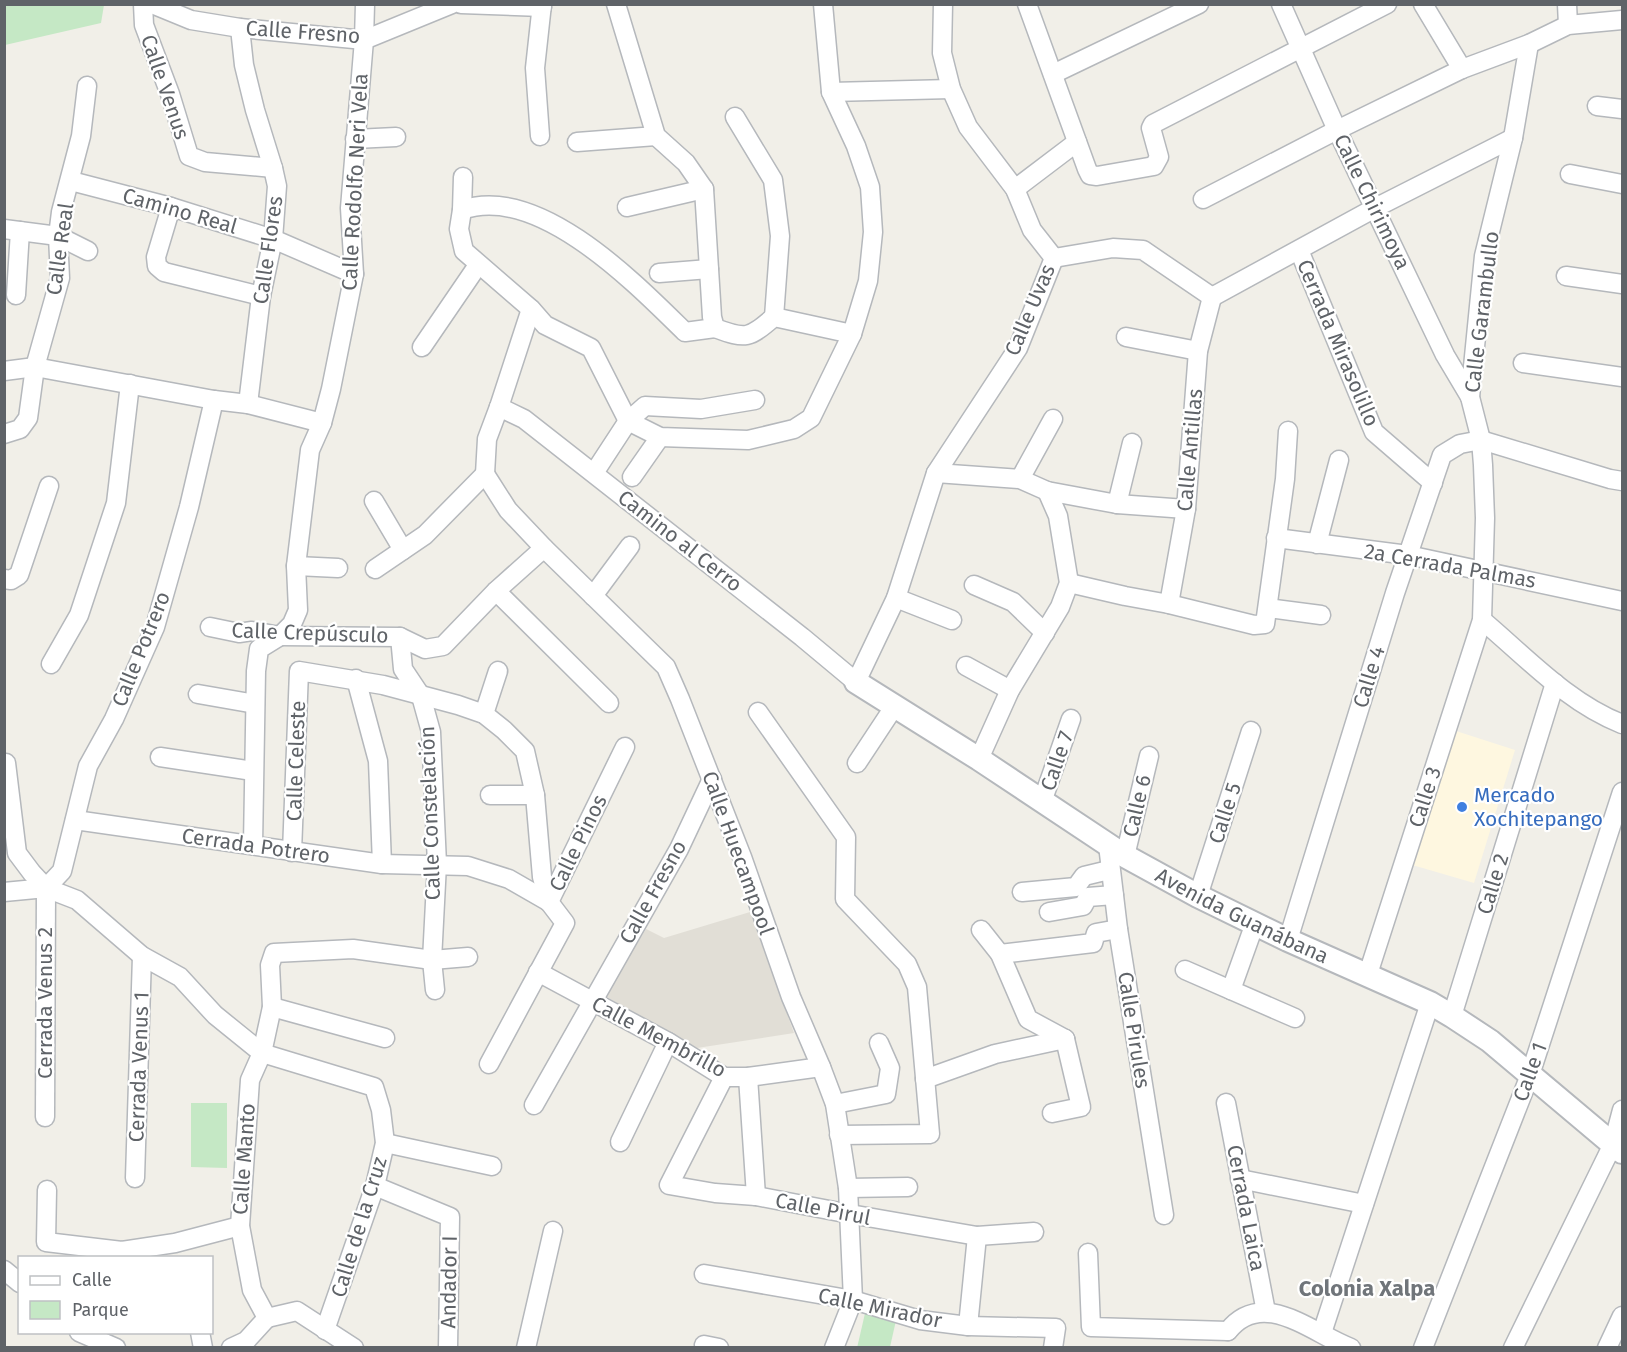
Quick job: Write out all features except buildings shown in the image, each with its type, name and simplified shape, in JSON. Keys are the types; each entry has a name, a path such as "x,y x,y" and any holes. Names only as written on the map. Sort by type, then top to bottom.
{"street":[{"name":"Calle Venus","path":"142,4 144,25 170,94 189,156 205,162 273,168"},
{"name":"Calle Fresno","path":"152,4 191,20 240,28 364,40 452,4"},
{"name":"Calle Rodolfo Neri Vela","path":"280,636 292,624 298,610 296,567 310,450 322,423 331,389 354,274 350,208 365,4"},
{"path":"461,4 542,6 536,68 540,136"},
{"path":"615,4 656,136 686,163 704,189 712,317 715,328"},
{"path":"463,177 459,229 464,251 531,309 545,326 591,348 628,421 660,437 748,440 794,429 811,418 852,334 868,281 873,232 870,187 856,146 831,92 823,4"},
{"path":"1027,4 1090,175 1097,176 1154,166 1160,157 1151,126 1387,4"},
{"path":"1053,74 1170,10 1198,4"},
{"name":"Calle Chirimoya","path":"1281,4 1337,130 1444,355 1470,397"},
{"path":"1423,4 1462,69"},
{"path":"1567,4 1568,25"},
{"name":"Calle Uvas","path":"856,682 896,598 936,473 1018,348 1054,258 1032,230 1016,189 968,127 951,89 942,53 942,5"},
{"path":"1203,199 1462,69 1529,44 1568,25 1623,20"},
{"name":"Calle Flores","path":"240,28 244,66 277,186 273,239 261,296 248,404"},
{"name":"Calle Garambullo","path":"1482,620 1485,519 1480,440 1470,397 1484,256 1513,138 1529,44"},
{"name":"Calle Real","path":"4,434 20,429 28,418 35,367 60,278 58,236 61,212 81,136 87,86"},
{"path":"831,92 951,89"},
{"path":"1597,106 1623,109"},
{"path":"462,210 497,204 538,216 575,237 628,278 685,332 715,328 737,337 754,334 774,317 780,236 773,180 735,117"},
{"path":"577,142 656,136"},
{"path":"355,139 396,137"},
{"path":"1054,258 1113,248 1143,250 1212,297 1375,208 1513,138"},
{"path":"1016,189 1077,142"},
{"path":"1570,174 1623,184"},
{"name":"Camino Real","path":"71,181 171,207 273,239 354,274"},
{"path":"627,207 704,189"},
{"path":"171,207 156,257 157,266 164,272 261,296"},
{"path":"15,295 12,230 58,236 88,251"},
{"name":"Cerrada Mirasolillo","path":"1299,250 1374,432 1433,483"},
{"path":"422,346 478,265"},
{"path":"659,273 709,269"},
{"path":"1566,276 1623,284"},
{"name":"Calle Antillas","path":"1169,604 1186,509 1198,351 1212,297"},
{"path":"375,569 425,535 485,474 487,439 531,309"},
{"path":"774,317 852,334"},
{"path":"1126,337 1198,351"},
{"path":"1523,363 1623,377"},
{"path":"4,371 35,367 214,400 248,404 322,423"},
{"path":"51,664 79,615 116,503 130,384"},
{"name":"Calle Potrero","path":"46,888 62,871 87,766 114,719 155,627 189,507 214,400"},
{"path":"594,473 628,421 645,406 701,409 755,400"},
{"name":"Camino al Cerro","path":"499,407 524,419 856,682"},
{"path":"1020,479 1053,419"},
{"path":"1069,583 1254,625 1265,624 1285,479 1288,431"},
{"path":"632,477 660,437"},
{"path":"1480,440 1623,481"},
{"name":"Calle 4","path":"1288,940 1408,555 1442,455 1460,444 1480,440"},
{"path":"1117,504 1132,443"},
{"path":"1317,544 1339,460"},
{"path":"936,473 1020,479 1047,491 1117,504 1186,509"},
{"name":"Calle Huecampool","path":"485,474 508,510 666,667 712,779 788,987 835,1104 848,1188 853,1299"},
{"path":"4,579 11,580 19,575 49,486"},
{"path":"979,759 1010,690 1060,607 1069,583 1058,516 1047,491"},
{"path":"374,501 403,550"},
{"name":"2a Cerrada Palmas","path":"1276,538 1408,555 1623,601"},
{"path":"593,596 630,546"},
{"path":"544,548 496,591 609,703"},
{"path":"296,567 338,568"},
{"path":"974,585 1013,602 1045,633"},
{"name":"Calle Crepúsculo","path":"210,627 239,633 252,631 280,636 400,637 425,649 443,646 496,591"},
{"path":"896,598 952,620"},
{"path":"1268,608 1321,615"},
{"path":"1482,620 1555,683 1604,717 1623,724"},
{"name":"Calle 3","path":"1368,974 1482,620"},
{"path":"253,845 256,671 259,649 280,636"},
{"name":"Calle Constelación","path":"400,637 403,669 421,696 431,732 437,864 432,960 435,990"},
{"path":"966,666 1010,690"},
{"name":"Calle Celeste","path":"292,852 299,671 356,679"},
{"path":"484,714 498,671"},
{"path":"382,864 378,761 356,679 484,714 525,751 535,795 543,877 549,902"},
{"name":"Avenida Guanábana","path":"856,682 979,759 1042,802 1114,857 1288,940 1430,1003 1452,1016 1490,1041 1618,1148"},
{"name":"Calle 2","path":"1452,1016 1555,683"},
{"path":"198,694 255,704"},
{"path":"857,763 894,707"},
{"path":"758,712 846,837 845,899 907,964 916,987 930,1134 839,1136"},
{"name":"Calle 7","path":"1042,802 1071,719"},
{"name":"Calle 5","path":"1198,896 1251,730"},
{"name":"Calle Pinos","path":"489,1064 565,923 549,902 625,747"},
{"name":"Calle 6","path":"1114,857 1149,756"},
{"path":"160,757 253,771"},
{"path":"6,763 17,853 32,873 46,888 77,900 142,956 180,977 215,1016 262,1053"},
{"name":"Calle Fresno","path":"534,1105 679,849 712,779"},
{"name":"Calle 1","path":"1423,1347 1530,1075 1623,792"},
{"path":"490,795 535,795"},
{"name":"Cerrada Potrero","path":"75,820 382,864 468,866 509,879 549,902"},
{"path":"1022,892 1076,887 1084,876 1114,857"},
{"name":"Calle Pirules","path":"1114,857 1114,895 1118,929 1164,1215"},
{"path":"4,892 46,888"},
{"name":"Cerrada Venus 2","path":"45,1117 46,888"},
{"path":"1049,912 1083,906 1088,897 1114,895"},
{"path":"1231,990 1255,924"},
{"path":"1000,954 1093,943 1096,933 1118,929"},
{"path":"981,930 1000,954 1028,1019 1065,1038 1081,1107 1052,1113"},
{"name":"Calle Manto","path":"267,1318 252,1290 240,1226 250,1080 262,1053 272,1007 270,965 274,953 353,949 432,960"},
{"name":"Cerrada Venus 1","path":"135,1178 142,956"},
{"path":"432,960 468,957"},
{"path":"1185,970 1295,1018"},
{"name":"Calle Membrillo","path":"538,972 668,1042 724,1077 748,1077 822,1067"},
{"path":"1322,1333 1430,1003"},
{"path":"272,1007 385,1038"},
{"path":"925,1079 994,1054 1065,1038"},
{"path":"620,1142 668,1042"},
{"path":"835,1104 886,1094 890,1068 879,1043"},
{"name":"Calle de la Cruz","path":"262,1053 374,1087 381,1110 384,1143 375,1186 325,1330"},
{"name":"Calle Pirul","path":"724,1077 669,1185 756,1196 977,1236 1034,1232"},
{"path":"748,1077 756,1196"},
{"name":"Cerrada Laica","path":"1226,1103 1266,1312"},
{"path":"1513,1347 1618,1148 1623,1110"},
{"path":"384,1143 492,1167"},
{"path":"1240,1179 1364,1204"},
{"name":"Andador I","path":"375,1186 450,1217 448,1347"},
{"path":"848,1188 908,1187"},
{"path":"46,1190 46,1242 122,1251 177,1250 240,1226"},
{"path":"526,1347 553,1231"},
{"path":"968,1326 977,1236"},
{"path":"1088,1253 1091,1327 1227,1339 1234,1323 1247,1314 1266,1312 1293,1319 1336,1342 1351,1347"},
{"path":"4,1270 18,1281"},
{"name":"Calle Mirador","path":"705,1274 853,1299 920,1320 968,1326 1056,1328 1053,1347"},
{"path":"834,1347 853,1299"},
{"path":"231,1347 246,1341 267,1318 297,1311 354,1347"},
{"path":"1607,1347 1623,1316"},
{"path":"84,1334 116,1347"}],"shaded area":[{"name":"Mercado Xochitepango","path":"1453,730 1515,750 1474,883 1409,864"},
{"path":"750,912 794,1033 697,1048 605,996 646,929 664,938"}],"green space":[{"path":"4,5 104,5 101,23 5,45"},
{"path":"191,1103 227,1103 227,1168 191,1167"},
{"path":"866,1309 897,1316 890,1347 857,1348"}],"place":[{"name":"Mercado Xochitepango","path":"1462,807"}],"district":[{"name":"Colonia Xalpa","path":"1367,1288"}]}
